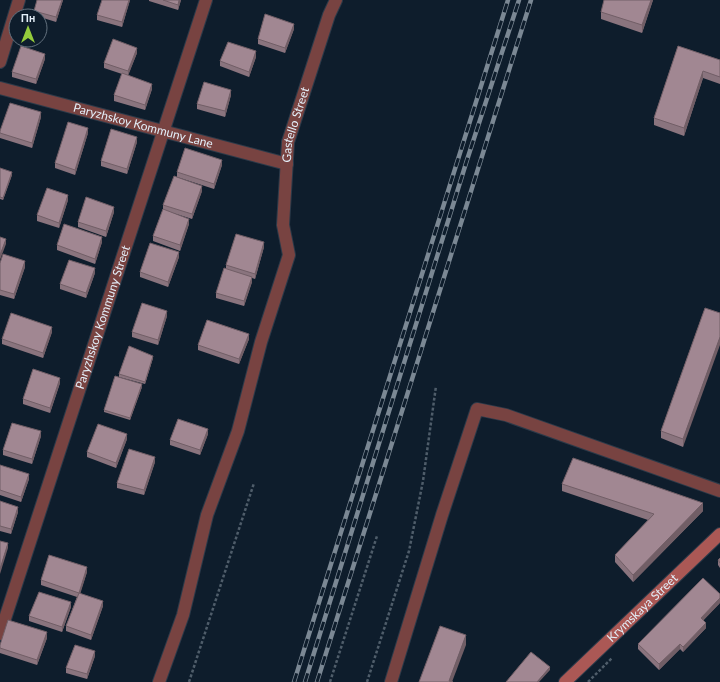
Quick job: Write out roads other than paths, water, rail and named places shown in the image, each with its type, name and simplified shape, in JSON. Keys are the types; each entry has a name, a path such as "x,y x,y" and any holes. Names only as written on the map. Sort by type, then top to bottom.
{"main road":[{"name":"Krymskaya Street","path":"565,682 720,534"}],"street":[{"path":"0,62 19,0"},
{"name":"Paryzhskoy Kommuny Street","path":"0,634 55,459 164,132 206,0"},
{"name":"Gastello Street","path":"159,682 183,615 207,515 238,431 261,342 289,255 283,225 288,142 329,15 336,0"},
{"name":"Paryzhskoy Kommuny Lane","path":"0,88 287,164"},
{"path":"391,682 477,409 506,415 720,491"}],"railway":[{"path":"294,682 508,0"},
{"path":"305,682 467,160 519,0"},
{"path":"317,682 531,0"}]}
